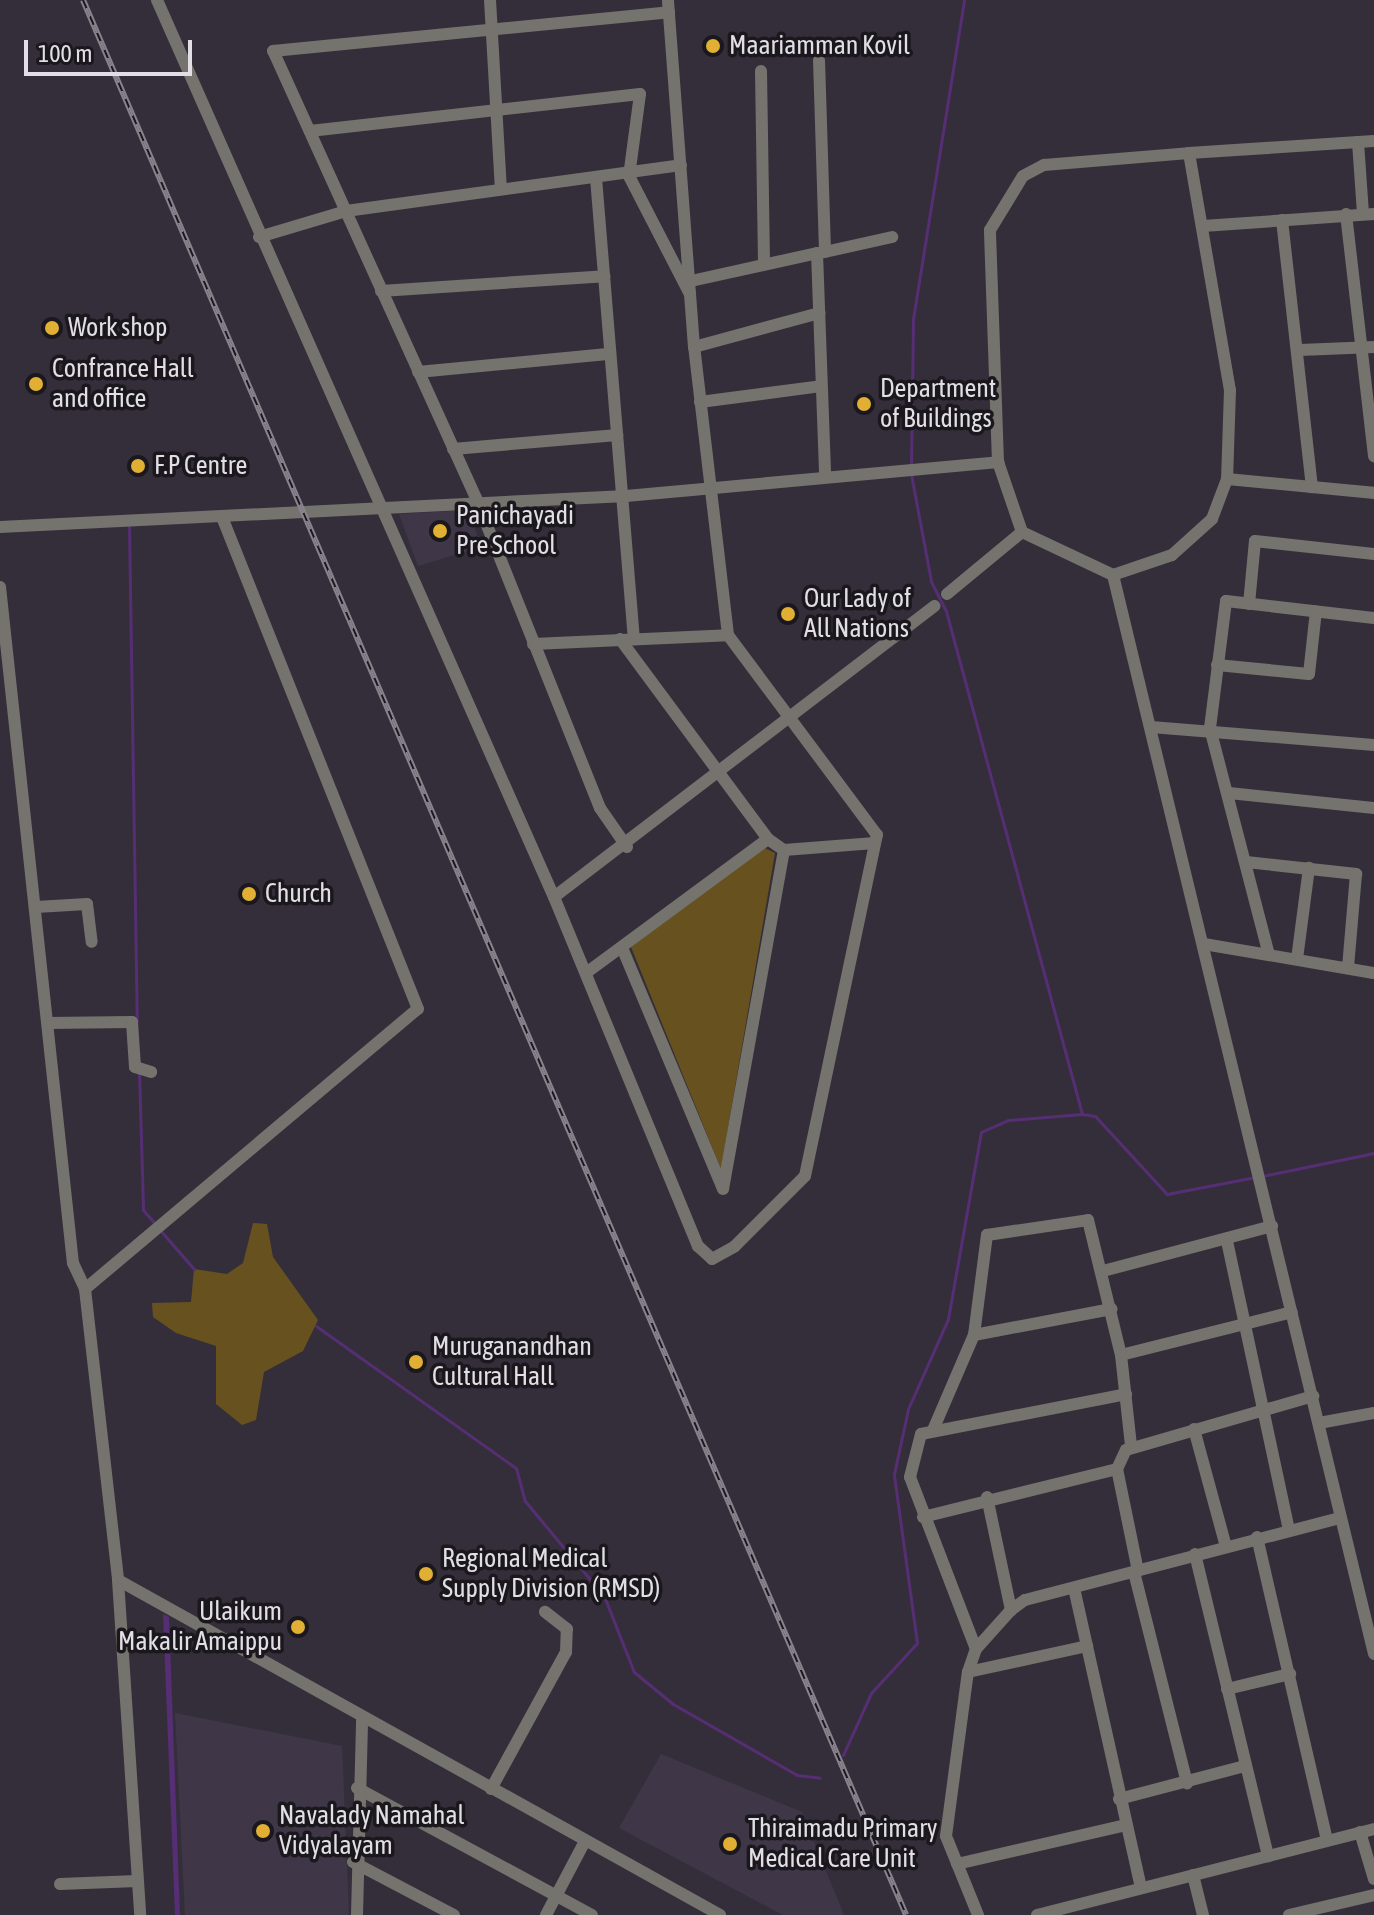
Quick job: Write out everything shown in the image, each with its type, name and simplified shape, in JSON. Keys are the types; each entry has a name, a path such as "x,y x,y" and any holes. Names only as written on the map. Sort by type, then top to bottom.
{"street":[{"path":"157,0 259,237 554,897 698,1246 712,1259 735,1246 805,1176 877,835 794,718 728,635 694,347 668,6 493,30 273,51 476,498 600,808 627,847"},
{"path":"490,0 499,109 501,189"},
{"path":"819,60 819,313 825,475"},
{"path":"761,71 764,264"},
{"path":"310,131 640,94 629,176 692,295"},
{"path":"1189,153 1230,390 1227,479 1212,519 1172,555 1113,575 1022,532 998,462 988,248 1007,195 1044,165 1189,153 1374,141"},
{"path":"1203,226 1368,214 1358,142"},
{"path":"259,237 346,211 501,189 629,176 681,165"},
{"path":"596,178 617,435 626,496 634,637"},
{"path":"1346,214 1368,347 1374,456"},
{"path":"1282,220 1300,350 1312,487"},
{"path":"691,281 892,237"},
{"path":"381,291 604,276"},
{"path":"694,347 819,313"},
{"path":"1300,350 1368,347"},
{"path":"418,372 610,354"},
{"path":"700,402 821,386"},
{"path":"453,449 617,435"},
{"path":"0,527 222,517 476,498 626,496 825,475 998,462"},
{"path":"1227,479 1374,493"},
{"path":"85,1289 418,1009 222,517"},
{"path":"947,594 1022,532"},
{"path":"1249,604 1255,541 1374,554"},
{"path":"1113,575 1374,1654"},
{"path":"0,587 73,1263 85,1289 118,1580 140,1915"},
{"path":"1269,955 1210,728 1226,601 1374,618"},
{"path":"554,897 627,847 934,606"},
{"path":"1217,665 1309,674 1316,611"},
{"path":"533,644 728,635"},
{"path":"620,639 768,839 784,850 875,843"},
{"path":"1151,727 1210,728 1374,745"},
{"path":"1229,793 1374,808"},
{"path":"586,973 768,839"},
{"path":"622,948 723,1189 784,850"},
{"path":"1246,862 1356,874 1348,968"},
{"path":"1297,959 1309,868"},
{"path":"36,907 87,904 92,942"},
{"path":"1204,944 1374,973"},
{"path":"48,1023 132,1022 135,1067 151,1072"},
{"path":"933,1430 974,1335 987,1235 1088,1220 1112,1309 1126,1394 1131,1446 1117,1469 1136,1571 1187,1783"},
{"path":"1103,1271 1227,1241 1272,1226"},
{"path":"1227,1241 1242,1325 1289,1530"},
{"path":"974,1335 1112,1309"},
{"path":"1121,1355 1292,1312"},
{"path":"976,1649 910,1477 921,1434 1126,1394"},
{"path":"1131,1446 1313,1396"},
{"path":"1319,1423 1374,1413"},
{"path":"1194,1429 1226,1547"},
{"path":"923,1517 987,1497 1117,1469"},
{"path":"987,1497 1011,1610"},
{"path":"978,1915 946,1836 968,1672 976,1649 1011,1610 1074,1588 1195,1554 1340,1518"},
{"path":"1257,1537 1327,1840"},
{"path":"1195,1554 1268,1856"},
{"path":"118,1580 585,1841 701,1910 720,1915"},
{"path":"1074,1588 1141,1888"},
{"path":"491,1789 566,1652 567,1629 545,1612"},
{"path":"968,1672 1087,1646"},
{"path":"1227,1689 1290,1674"},
{"path":"357,1915 353,1862 362,1718"},
{"path":"1119,1799 1245,1766"},
{"path":"357,1788 592,1915"},
{"path":"957,1864 1126,1825"},
{"path":"1037,1915 1374,1829"},
{"path":"1360,1832 1374,1879"},
{"path":"546,1915 585,1841"},
{"path":"353,1862 454,1915"},
{"path":"1193,1875 1203,1915"},
{"path":"60,1884 137,1881"},
{"path":"1289,1915 1374,1895"}],"shaded area":[{"name":"Panichayadi Pre School","path":"469,510 481,547 418,566 399,514"},
{"path":"763,847 775,853 721,1169 631,947"},
{"path":"253,1223 267,1224 273,1257 318,1320 303,1351 264,1372 256,1420 242,1425 216,1404 216,1346 176,1333 153,1317 152,1303 191,1302 194,1269 227,1274 243,1263"},
{"path":"163,1614 169,1617 180,1915 175,1915"},
{"name":"Navalady Namahal Vidyalayam","path":"175,1713 342,1746 349,1915 185,1915"},
{"name":"Thiraimadu Primary Medical Care Unit","path":"661,1754 802,1812 844,1915 783,1915 619,1828"}],"waterway":[{"path":"911,466 913,319 964,0"},
{"path":"843,1755 871,1693 917,1643 894,1474 908,1409 948,1319 981,1132 1008,1120 1082,1114 946,611 931,581 911,474"},
{"path":"129,525 137,1021"},
{"path":"139,1072 143,1210 155,1224"},
{"path":"1082,1114 1095,1116 1167,1194 1255,1177"},
{"path":"1262,1176 1374,1153"},
{"path":"160,1230 194,1269"},
{"path":"316,1326 516,1468 525,1501 604,1596 634,1672 673,1704 797,1775 820,1778"}],"railway":[{"path":"83,0 906,1915"}],"place":[{"name":"Maariamman Kovil","path":"713,46"},
{"name":"Work shop","path":"52,328"},
{"name":"Confrance Hall and office","path":"36,384"},
{"name":"Department of Buildings","path":"864,404"},
{"name":"F.P Centre","path":"138,466"},
{"name":"Panichayadi Pre School","path":"440,531"},
{"name":"Our Lady of All Nations","path":"788,614"},
{"name":"Church","path":"249,894"},
{"name":"Muruganandhan Cultural Hall","path":"416,1362"},
{"name":"Regional Medical Supply Division (RMSD)","path":"426,1574"},
{"name":"Ulaikum Makalir Amaippu","path":"298,1627"},
{"name":"Navalady Namahal Vidyalayam","path":"263,1831"},
{"name":"Thiraimadu Primary Medical Care Unit","path":"730,1844"}]}
